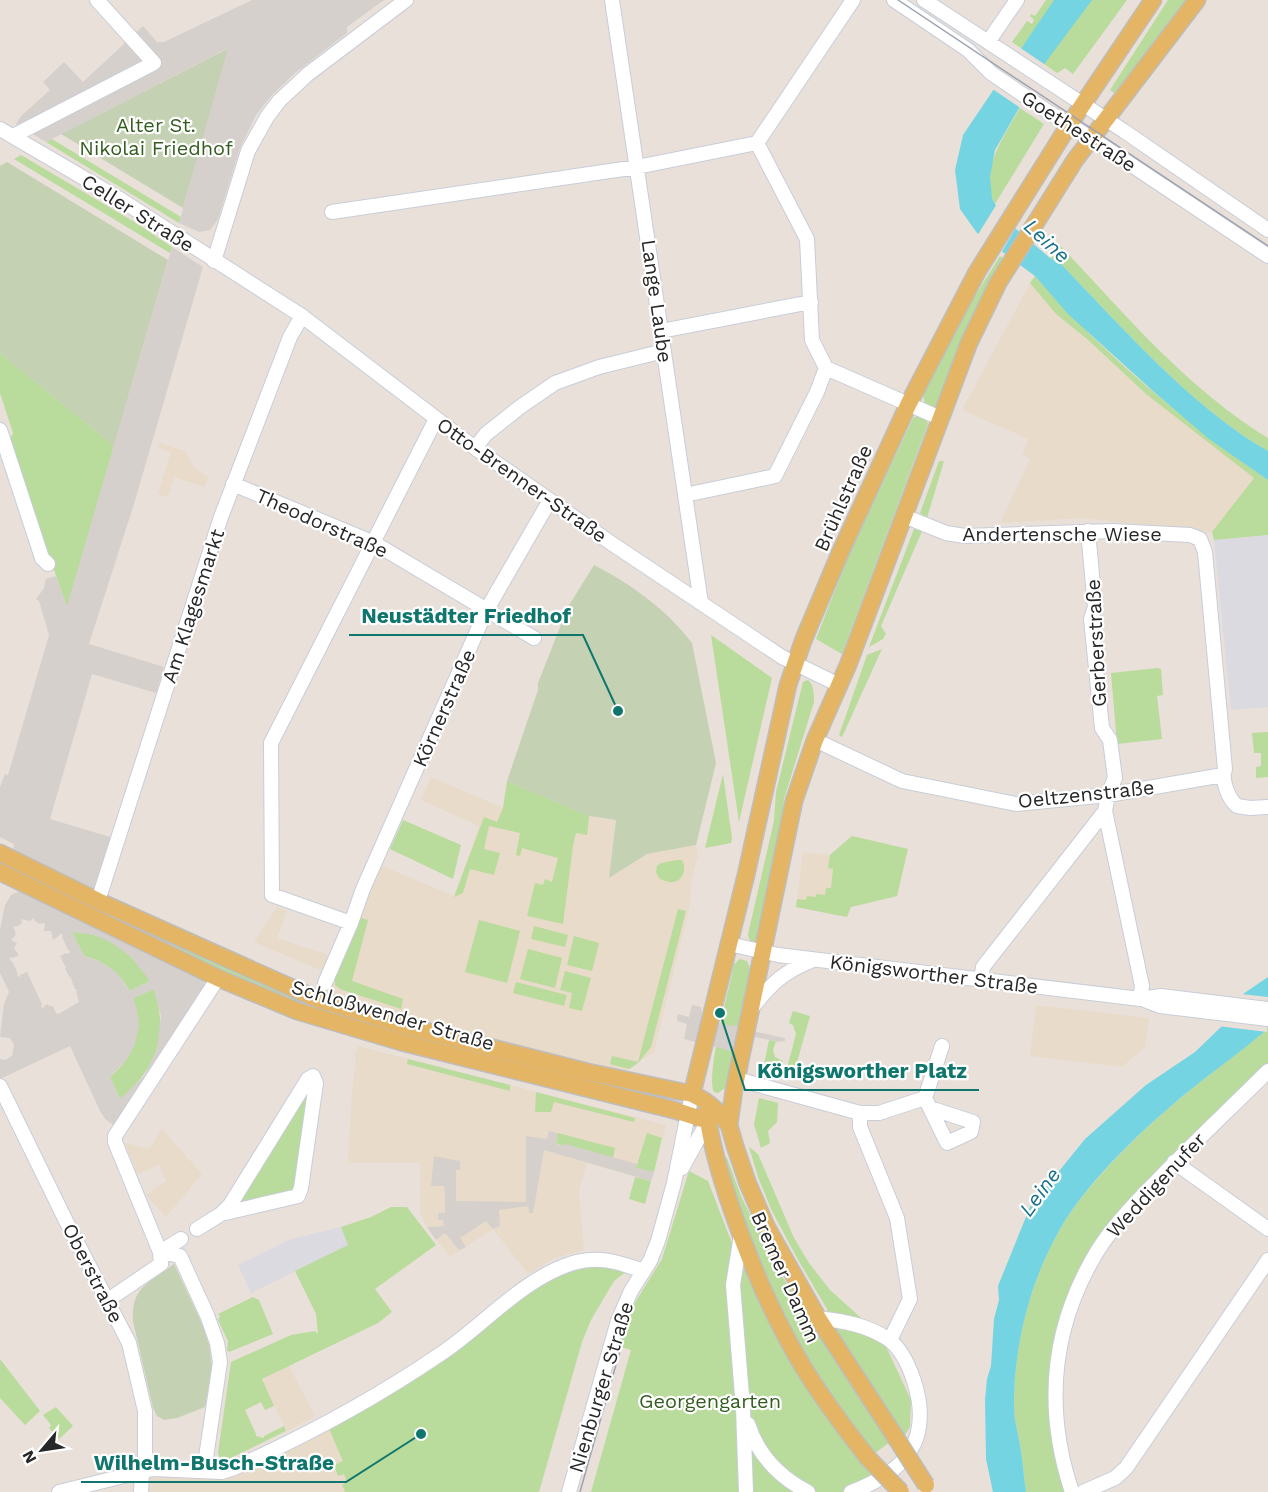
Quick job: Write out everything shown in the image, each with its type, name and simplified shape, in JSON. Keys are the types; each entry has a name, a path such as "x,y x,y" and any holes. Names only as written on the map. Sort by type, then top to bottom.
{"main road":[{"name":"Brühlstraße","path":"706,1106 709,1022 762,810 795,664 840,553 909,404 988,253 1069,125 1153,0"},
{"path":"729,1125 735,1085 789,821 815,740 839,685 978,322 998,283 1090,138 1197,0"},
{"name":"Schloßwender Straße","path":"2,867 98,901 317,999 405,1026 588,1072 706,1106"},
{"name":"Schloßwender Straße","path":"2,867 218,978 255,995 329,1022 688,1113 706,1106"},
{"path":"729,1125 706,1106 735,1085"},
{"name":"Bremer Damm","path":"706,1106 716,1159 741,1235 756,1274 787,1339 826,1402 868,1458 901,1492"},
{"name":"Bremer Damm","path":"729,1125 747,1184 767,1228 818,1318 932,1492"}],"street":[{"path":"13,136 154,63 97,0"},
{"path":"214,261 248,151 267,117 279,101 308,74 406,0"},
{"name":"Lange Laube","path":"612,0 701,603"},
{"path":"332,212 637,166 757,143 854,0"},
{"name":"Goethestraße","path":"894,0 968,50 991,73 1268,256"},
{"name":"Goethestraße","path":"924,0 1106,118 1268,230"},
{"path":"988,42 1017,0"},
{"name":"Celler Straße","path":"0,129 118,198 214,261"},
{"path":"757,143 807,240 812,340 826,368 940,418"},
{"name":"Otto-Brenner-Straße","path":"214,261 302,316 475,448 701,603 795,664 839,685"},
{"path":"661,332 811,302"},
{"name":"Am Klagesmarkt","path":"98,901 233,484 288,343 302,316"},
{"path":"475,448 486,434 555,383 599,368 664,351"},
{"path":"685,495 775,476 817,392 826,368"},
{"path":"351,923 272,895 271,743 436,419"},
{"path":"0,430 42,558 48,564"},
{"name":"Theodorstraße","path":"233,484 374,543 534,638"},
{"name":"Körnerstraße","path":"325,983 363,889 486,611 550,500"},
{"name":"Andertensche Wiese","path":"904,516 946,533 965,536 1088,531 1137,532 1190,536 1200,539 1203,545 1225,769 1223,775"},
{"name":"Gerberstraße","path":"1088,531 1095,607 1091,619 1102,728 1110,740 1115,778 1105,811 1142,986 1140,999"},
{"name":"Oeltzenstraße","path":"815,740 902,781 1016,804 1108,795 1223,775"},
{"path":"1223,775 1228,794 1237,806 1268,807"},
{"path":"981,980 983,967 1105,811"},
{"name":"Königsworther Straße","path":"729,944 763,952 981,980 1140,999 1161,996 1231,1009 1268,1019"},
{"path":"752,1008 779,977 815,959"},
{"path":"108,1300 161,1264 160,1252 115,1142 115,1136 218,978"},
{"name":"Königsworther Straße","path":"1231,1009 1268,1009"},
{"path":"735,1085 860,1113 879,1113 928,1103 942,1046"},
{"name":"Weddigenufer","path":"1072,1492 1059,1447 1054,1396 1059,1350 1078,1288 1098,1250 1139,1199 1268,1071"},
{"path":"197,1229 221,1214 230,1205 308,1079 313,1076 316,1083 298,1196 221,1214"},
{"name":"Oberstraße","path":"0,1086 129,1343 145,1411 145,1457 141,1492"},
{"name":"Nienburger Straße","path":"674,1183 706,1106"},
{"name":"Nienburger Straße","path":"569,1492 618,1321 658,1241 674,1183 688,1113"},
{"path":"860,1113 860,1127 897,1218 910,1299 890,1340"},
{"path":"1174,1162 1268,1229"},
{"path":"741,1235 733,1285 747,1492"},
{"path":"160,1252 181,1239"},
{"path":"160,1252 180,1256 217,1342 220,1362 204,1471"},
{"path":"59,1492 80,1489 152,1469 222,1472 234,1468 327,1424 375,1397 445,1351 524,1289 554,1270 576,1262 597,1259 612,1260 644,1271"},
{"path":"1083,1492 1115,1478 1126,1468 1268,1260"},
{"path":"818,1318 861,1325 890,1340 902,1354 920,1399 919,1428 910,1452 896,1469 879,1481 851,1492"},
{"path":"743,1408 758,1448 785,1478 808,1492"}],"shaded area":[{"path":"252,0 384,0 347,27 347,33 295,73 271,96 256,115 240,148 218,219 210,230 199,232 179,223 228,48 46,142 16,124 21,116 50,90 43,82 64,62 83,82 143,26 157,42 164,42"},
{"path":"172,247 203,267 134,504 89,644 164,667 156,693 92,674 50,819 117,839 97,890 13,850 14,844 0,837 0,787 5,774 8,775 49,635 39,601 36,599 44,588 46,579 56,576 67,606"},
{"path":"1030,283 1056,314 1087,339 1146,394 1254,478 1212,532 1083,518 1000,523 1030,459 1022,455 1028,439 962,410"},
{"path":"159,443 185,451 194,468 208,477 205,487 174,477 168,497 158,494 171,452 158,448"},
{"path":"1268,535 1268,707 1231,710 1214,540"},
{"path":"431,777 503,808 507,781 589,816 616,820 609,878 647,854 696,845 698,856 691,882 690,905 654,1052 626,1071 423,1022 320,990 375,863 454,896 479,826 421,800"},
{"path":"852,836 908,849 897,896 851,907 847,917 796,907 803,852 830,855"},
{"path":"25,892 203,979 205,987 116,1127 105,1119 100,1111 70,1046 0,1079 0,1059 5,1060 12,1056 14,1045 10,1038 0,1037 4,1004 9,992 0,973 0,930 5,905 11,895","holes":["33,918 37,923 39,922 38,924 45,923 44,931 51,931 53,940 60,934 63,935 70,951 69,954 60,956 67,966 65,968 70,978 72,977 75,989 78,990 76,991 79,1002 58,1014 53,1006 48,1004 44,1008 41,1007 42,1004 27,972 20,977 17,976 12,961 9,960 19,955 14,948 17,943 11,940 16,935 13,927 21,925 22,919 30,920 30,922","72,932 95,935 112,943 132,958 150,981 130,991 115,971 99,961 84,956","154,989 161,1016 157,1049 144,1076 120,1099 110,1077 128,1058 135,1044 139,1025 133,998"]},
{"path":"277,907 287,911 277,938 335,957 327,973 254,942"},
{"path":"692,1005 701,1007 703,1017 711,1022 741,1025 752,1031 785,1038 785,1041 778,1042 751,1036 739,1053 684,1039 687,1024 677,1021 677,1017 678,1014 689,1017"},
{"path":"1036,1005 1149,1018 1145,1047 1122,1067 1030,1056"},
{"path":"358,1046 666,1125 651,1181 587,1163 579,1190 584,1250 555,1258 528,1274 493,1229 450,1257 427,1227 420,1213 420,1163 348,1163 356,1057 354,1056"},
{"path":"162,1129 202,1174 166,1217 146,1195 166,1181 159,1165 137,1174 125,1143 149,1149"},
{"path":"549,1131 558,1133 556,1144 564,1146 565,1144 637,1164 636,1168 654,1172 651,1181 544,1150 533,1213 529,1213 528,1206 499,1210 500,1226 493,1229 486,1221 460,1238 466,1247 459,1250 445,1233 436,1240 427,1227 444,1226 443,1220 438,1220 438,1213 445,1213 445,1192 444,1186 431,1186 434,1156 460,1161 460,1170 456,1170 456,1201 526,1202 526,1136 547,1139"},
{"path":"341,1227 349,1245 251,1293 238,1265 291,1239"},
{"path":"289,1366 315,1416 287,1431 261,1380"},
{"path":"327,1424 357,1486 345,1492 141,1492 142,1471 222,1472"}],"green space":[{"path":"1046,0 1127,0 1073,74 1065,68 1057,73 1012,42 1027,21 1032,24 1034,20 1031,14 1035,16"},
{"path":"1168,0 1190,0 1114,93 1110,90"},
{"name":"Alter St. Nikolai Friedhof","path":"229,48 183,208 61,134"},
{"path":"1020,108 1044,124 995,204 990,192 991,167 995,154"},
{"path":"52,139 181,217 179,223 46,142"},
{"path":"21,155 136,223 172,247 170,253 14,159"},
{"name":"Alter St. Nikolai Friedhof","path":"7,162 168,260 114,446 0,353 0,166"},
{"path":"1057,242 1182,372 1238,418 1268,438 1268,451 1240,433 1185,389 1060,263 1050,258"},
{"path":"1000,256 1005,259 981,298 962,339 939,402 933,408 925,404 923,396 975,296"},
{"path":"1035,276 1116,359 1175,410 1268,480 1268,535 1214,540 1212,532 1254,478 1146,394 1087,339 1056,314 1030,283"},
{"path":"0,353 114,446 67,608 10,439 13,433 0,393"},
{"path":"920,414 926,418 928,424 842,654 816,639 848,557 913,418"},
{"path":"939,461 944,461 927,518 920,513"},
{"path":"914,529 923,529 881,626 886,634 883,639 869,647"},
{"path":"594,565 648,599 692,643 716,763 696,845 647,854 609,878 616,820 589,816 507,781 538,690 538,683 568,607"},
{"path":"711,635 772,678 739,822"},
{"path":"882,649 842,737 839,735 867,655"},
{"path":"1161,669 1163,695 1157,696 1162,739 1117,744 1111,673"},
{"path":"808,680 813,687 814,702 784,799 783,814 756,942 750,943 748,934 774,821 776,792 803,682"},
{"path":"1268,732 1268,777 1256,778 1256,767 1261,766 1261,753 1254,753 1252,733"},
{"path":"723,774 731,843 705,848"},
{"path":"507,781 589,816 587,835 576,833 563,924 527,916 535,883 543,885 545,879 552,882 558,858 522,848 520,856 516,855 520,833 489,826 484,849 500,853 494,875 470,869 463,893 454,897 484,817 497,822 503,808"},
{"path":"403,820 461,845 453,879 390,849"},
{"path":"852,836 908,849 897,896 851,907 847,917 796,907 797,899 806,900 807,896 816,897 816,894 825,895 826,888 831,888 833,869 828,868 830,855"},
{"path":"682,860 684,864 684,872 680,879 669,882 659,878 656,872 657,866"},
{"path":"35,880 114,917 417,1038 353,1023 246,984 34,883"},
{"path":"678,909 686,911 651,1047 638,1063 629,1069 610,1064 612,1056 638,1062"},
{"path":"361,918 368,920 352,981 403,999 401,1009 340,989 335,985 335,978"},
{"path":"479,920 520,931 507,983 465,972"},
{"path":"534,926 568,935 565,947 531,939"},
{"path":"72,932 96,936 117,946 127,953 150,981 130,991 111,969 84,956"},
{"path":"574,936 599,943 592,971 567,965"},
{"path":"528,949 562,958 555,988 520,979"},
{"path":"740,959 747,961 750,968 727,1083 725,1088 718,1093 714,1092 712,1083 715,1050 734,964"},
{"path":"565,971 591,978 582,1011 569,1008 572,993 560,990"},
{"path":"516,982 567,995 564,1006 513,993"},
{"path":"154,989 160,1022 160,1036 156,1050 143,1075 120,1099 110,1077 125,1061 134,1041 137,1020 133,998"},
{"path":"793,1011 810,1016 794,1073 786,1072 796,1034 793,1025 789,1023"},
{"path":"1268,1024 1268,1064 1172,1160 1088,1268 1056,1372 1072,1492 1026,1492 1014,1412 1017,1361 1025,1316 1048,1251 1071,1212 1122,1152 1181,1098 1264,1032"},
{"path":"769,1040 776,1041 773,1050 775,1057 783,1061 779,1074 770,1080 762,1074"},
{"path":"408,1059 510,1085 510,1091 407,1064"},
{"path":"313,1076 298,1196 230,1205"},
{"path":"536,1092 635,1118 634,1122 554,1102 551,1112 535,1112"},
{"path":"759,1098 778,1103 777,1122 768,1131 770,1143 761,1148 754,1124"},
{"path":"558,1133 615,1148 613,1158 556,1143"},
{"path":"647,1133 662,1138 654,1172 636,1168"},
{"path":"749,1147 758,1154 794,1238 809,1263 830,1290 881,1336 911,1400 910,1427 903,1438 830,1327 827,1309 771,1209"},
{"path":"727,1158 741,1196 774,1264 890,1442 875,1453 811,1366 784,1319 761,1269 741,1215 722,1161"},
{"name":"Georgengarten","path":"689,1171 708,1181 731,1241 780,1342 879,1481 851,1492 591,1492 631,1350 618,1346 631,1309 662,1259"},
{"path":"635,1177 651,1181 645,1204 629,1199"},
{"path":"391,1207 407,1207 436,1245 375,1289 392,1312 378,1323 262,1379 274,1406 265,1410 261,1402 245,1410 256,1436 264,1438 284,1426 286,1431 227,1460 220,1458 218,1453 231,1362 291,1335 315,1331 318,1334 316,1314 295,1271 348,1245 341,1227 371,1217"},
{"path":"576,1262 632,1267 614,1281 591,1320 582,1342 539,1492 345,1492 342,1485 347,1482 344,1474 338,1476 334,1465 343,1461 327,1424 492,1314"},
{"path":"174,1264 203,1326 212,1367 205,1407 177,1418 164,1420 157,1416 153,1408 133,1321 133,1310 135,1300 143,1287"},
{"path":"253,1297 259,1300 273,1334 229,1352 227,1350 228,1341 218,1320 220,1316 218,1314"},
{"path":"0,1359 40,1411 25,1425 0,1398"},
{"path":"56,1407 73,1426 59,1439 49,1428 51,1425 43,1415"}],"water":[{"path":"1054,0 1092,0 1045,63 995,150 990,177 992,198 1017,230 1050,258 1060,263 1158,365 1212,412 1268,451 1268,480 1209,439 1154,392 1068,314 1035,276 977,233 960,209 955,170 963,135"},
{"path":"1268,977 1268,1024 1264,1032 1181,1098 1122,1151 1071,1211 1048,1251 1025,1316 1017,1361 1014,1412 1026,1492 993,1492 986,1459 985,1400 991,1366 994,1319 999,1300 998,1286 1030,1207 1085,1139 1146,1085 1195,1052 1221,1027 1243,994"}],"pier":[{"path":"1019,47 1047,66 1022,109 991,88"},
{"path":"998,202 1017,226 1000,255 977,236"},
{"path":"1241,994 1268,997 1267,1032 1218,1026"}],"tram line":[{"path":"898,0 1268,246"},
{"path":"580,1492 621,1347"}],"place":[{"name":"Neustädter Friedhof","path":"618,711"},
{"name":"Königsworther Platz","path":"720,1013"},
{"name":"Wilhelm-Busch-Straße","path":"421,1434"}],"water label":[{"name":"Leine","path":"1047,241"},
{"name":"Leine","path":"1040,1192"}]}
